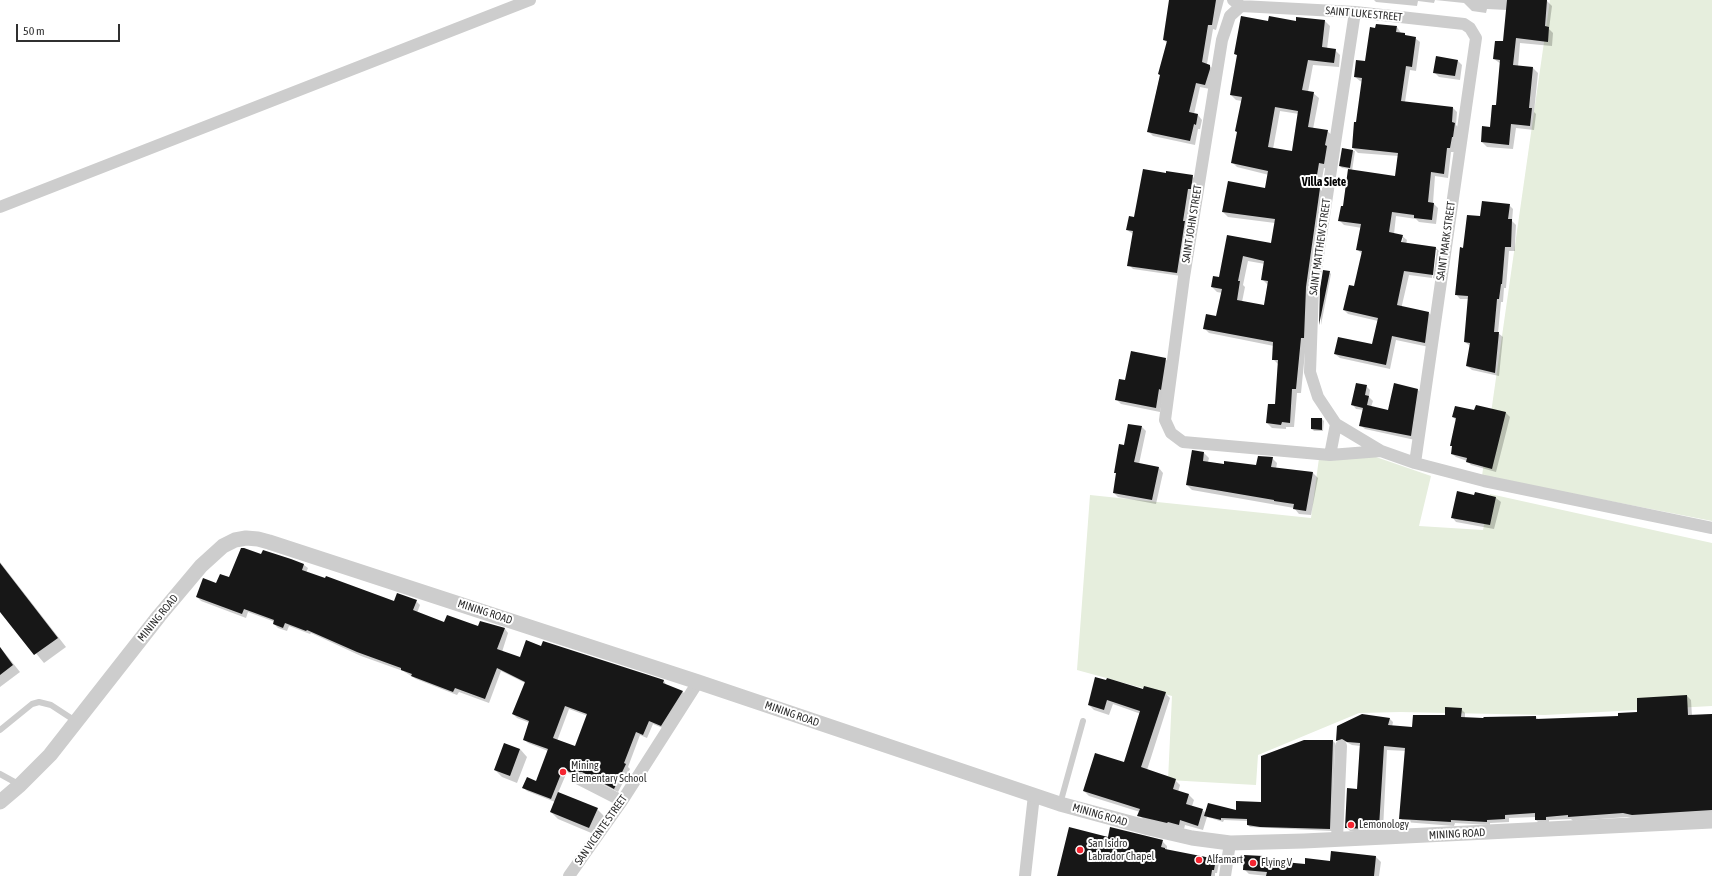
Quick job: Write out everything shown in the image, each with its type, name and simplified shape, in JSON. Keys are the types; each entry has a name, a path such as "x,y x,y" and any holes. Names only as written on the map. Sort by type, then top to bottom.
{"street":[{"path":"0,208 530,0"},
{"name":"SAINT LUKE STREET","path":"1237,3 1355,12 1464,24"},
{"name":"SAINT JOHN STREET","path":"1237,3 1230,16 1222,40 1184,277 1165,420 1171,434 1183,442 1330,455"},
{"name":"SAINT MATTHEW STREET","path":"1355,12 1313,288 1310,372 1318,397 1336,424 1381,451"},
{"name":"SAINT MARK STREET","path":"1415,463 1476,38 1470,28 1464,24"},
{"path":"1336,424 1330,455 1381,451 1415,463 1484,481 1712,528"},
{"name":"MINING ROAD","path":"0,802 20,785 50,754 77,722 136,645 201,566 223,546 235,540 246,538 258,539 276,544 698,682 1060,804 1150,828 1199,839 1230,843 1712,821"},
{"name":"SAN VICENTE STREET","path":"569,876 622,801 698,682"},
{"path":"1337,839 1341,746"},
{"path":"579,779 622,801"},
{"path":"1025,876 1034,795"},
{"path":"1225,876 1230,843"}],"lane":[{"path":"0,730 32,704 39,702 51,705 77,722"},
{"path":"1060,804 1084,721"},
{"path":"0,774 20,785"}],"green space":[{"path":"1550,0 1712,0 1712,521 1482,476"},
{"path":"1376,457 1431,476 1419,526 1483,530 1490,494 1712,543 1712,706 1545,715 1400,712 1359,713 1258,755 1256,785 1168,780 1172,696 1077,670 1090,495 1311,518 1319,458"}],"building":[{"path":"1169,0 1216,0 1212,25 1208,25 1202,62 1210,65 1210,69 1205,85 1196,83 1189,112 1198,114 1196,125 1194,124 1190,141 1147,132 1160,75 1158,74 1167,41 1163,40"},
{"path":"1507,0 1547,0 1545,26 1549,27 1548,42 1516,38 1513,65 1533,67 1529,108 1532,108 1530,126 1511,124 1509,145 1481,142 1482,126 1490,127 1492,105 1496,105 1500,60 1493,59 1495,41 1503,41"},
{"path":"1241,16 1268,21 1269,16 1296,21 1296,17 1325,20 1322,47 1336,49 1334,63 1308,60 1302,90 1314,92 1308,127 1328,130 1325,145 1327,146 1324,164 1319,163 1315,187 1320,188 1306,287 1304,338 1301,338 1296,389 1292,389 1290,423 1282,422 1281,425 1266,423 1268,404 1275,404 1278,360 1272,360 1273,342 1203,329 1206,314 1216,316 1222,289 1211,287 1213,276 1219,277 1227,235 1271,243 1275,219 1222,212 1228,181 1265,188 1268,171 1231,163 1237,132 1235,131 1242,97 1230,95 1237,55 1234,54","holes":["1275,107 1298,111 1292,151 1268,147","1243,256 1264,261 1261,280 1268,281 1264,305 1237,300 1240,281 1238,281"]},
{"path":"1376,24 1397,26 1396,32 1405,33 1405,35 1416,37 1412,67 1406,66 1401,101 1453,107 1452,122 1455,123 1450,148 1447,148 1444,174 1431,172 1428,202 1434,203 1432,220 1414,218 1414,215 1392,212 1389,232 1403,235 1401,242 1436,247 1433,275 1404,271 1397,305 1429,312 1425,343 1392,336 1386,365 1334,354 1338,337 1372,344 1378,318 1343,310 1349,285 1354,286 1362,251 1356,250 1361,224 1338,221 1341,206 1343,206 1348,169 1395,176 1398,153 1352,148 1354,122 1356,122 1362,78 1354,77 1356,60 1365,61 1370,27 1375,28"},
{"path":"1436,56 1458,60 1455,76 1433,73"},
{"path":"1342,148 1353,150 1350,168 1339,166"},
{"path":"1143,169 1166,173 1166,171 1193,175 1191,189 1188,189 1177,273 1127,266 1133,231 1126,230 1129,216 1134,217"},
{"path":"1482,201 1510,204 1508,219 1512,219 1511,247 1505,247 1502,284 1499,299 1497,299 1494,332 1499,332 1495,373 1466,366 1470,343 1464,342 1468,296 1455,295 1460,247 1463,248 1467,215 1480,216"},
{"path":"1323,270 1330,271 1319,325 1320,289"},
{"path":"1131,351 1166,358 1161,390 1159,389 1156,408 1115,400 1119,379 1125,380"},
{"path":"1356,383 1367,385 1365,395 1369,396 1367,405 1388,410 1394,383 1418,389 1411,436 1359,426 1363,408 1351,405"},
{"path":"1476,405 1506,412 1492,469 1466,462 1467,458 1451,454 1452,446 1450,446 1456,418 1452,417 1455,406 1474,410"},
{"path":"1311,418 1322,418 1322,430 1311,429"},
{"path":"1128,424 1142,426 1134,462 1159,467 1152,500 1113,493 1116,473 1114,473 1119,444 1124,445"},
{"path":"1192,450 1204,452 1203,461 1224,464 1224,461 1256,465 1258,456 1273,457 1271,467 1313,472 1306,511 1293,509 1294,504 1186,485"},
{"path":"1457,491 1474,495 1475,492 1496,497 1490,525 1451,518"},
{"path":"241,548 261,554 263,550 304,564 302,570 325,578 326,576 394,601 397,593 417,600 413,610 444,622 447,615 478,626 480,621 505,628 497,649 520,657 526,640 541,646 543,641 664,680 663,683 683,691 661,726 649,721 643,735 636,732 624,763 626,764 614,789 582,772 574,774 563,769 551,799 522,788 527,777 536,781 548,749 523,740 529,721 512,714 525,682 497,668 485,699 455,688 453,692 411,676 412,674 401,670 401,668 357,652 307,630 306,631 285,623 283,628 273,624 274,620 244,609 242,614 196,597 203,578 216,583 220,574 229,577","holes":["565,706 587,714 575,746 553,738"]},
{"path":"0,563 58,638 34,655 0,612"},
{"path":"0,647 13,665 0,675"},
{"path":"1095,677 1106,680 1107,678 1143,689 1144,686 1166,692 1141,767 1176,779 1173,789 1189,794 1186,804 1203,809 1198,826 1180,820 1179,825 1137,816 1140,809 1083,791 1095,753 1124,762 1140,711 1107,700 1104,710 1088,705"},
{"path":"1687,695 1688,715 1712,714 1712,810 1632,815 1623,813 1568,817 1568,815 1546,817 1546,820 1535,820 1535,813 1505,815 1505,819 1487,820 1487,822 1451,820 1451,822 1399,819 1405,748 1384,746 1379,827 1371,829 1345,828 1347,788 1357,789 1360,743 1347,742 1342,739 1336,741 1337,726 1362,714 1390,718 1388,725 1412,727 1413,715 1445,715 1445,707 1462,708 1461,717 1483,718 1536,716 1536,719 1618,716 1618,713 1637,712 1637,698"},
{"path":"1304,740 1333,740 1330,829 1260,827 1247,825 1247,819 1221,818 1221,820 1204,816 1208,803 1236,810 1236,801 1261,802 1261,756"},
{"path":"504,743 520,749 510,776 494,770"},
{"path":"558,792 598,808 589,828 550,812"},
{"path":"1069,827 1108,837 1110,827 1163,840 1161,847 1165,849 1216,859 1214,870 1212,870 1211,876 1057,876"},
{"path":"1331,851 1376,856 1374,876 1266,876 1267,872 1243,870 1244,855 1263,856 1263,860 1305,864 1305,858 1330,861"}],"place":[{"name":"Mining Elementary School","path":"563,772"},
{"name":"Lemonology","path":"1351,825"},
{"name":"San Isidro Labrador Chapel","path":"1080,850"},
{"name":"Alfamart","path":"1199,860"},
{"name":"Flying V","path":"1253,863"}],"district":[{"name":"Villa Siete","path":"1324,182"}]}
